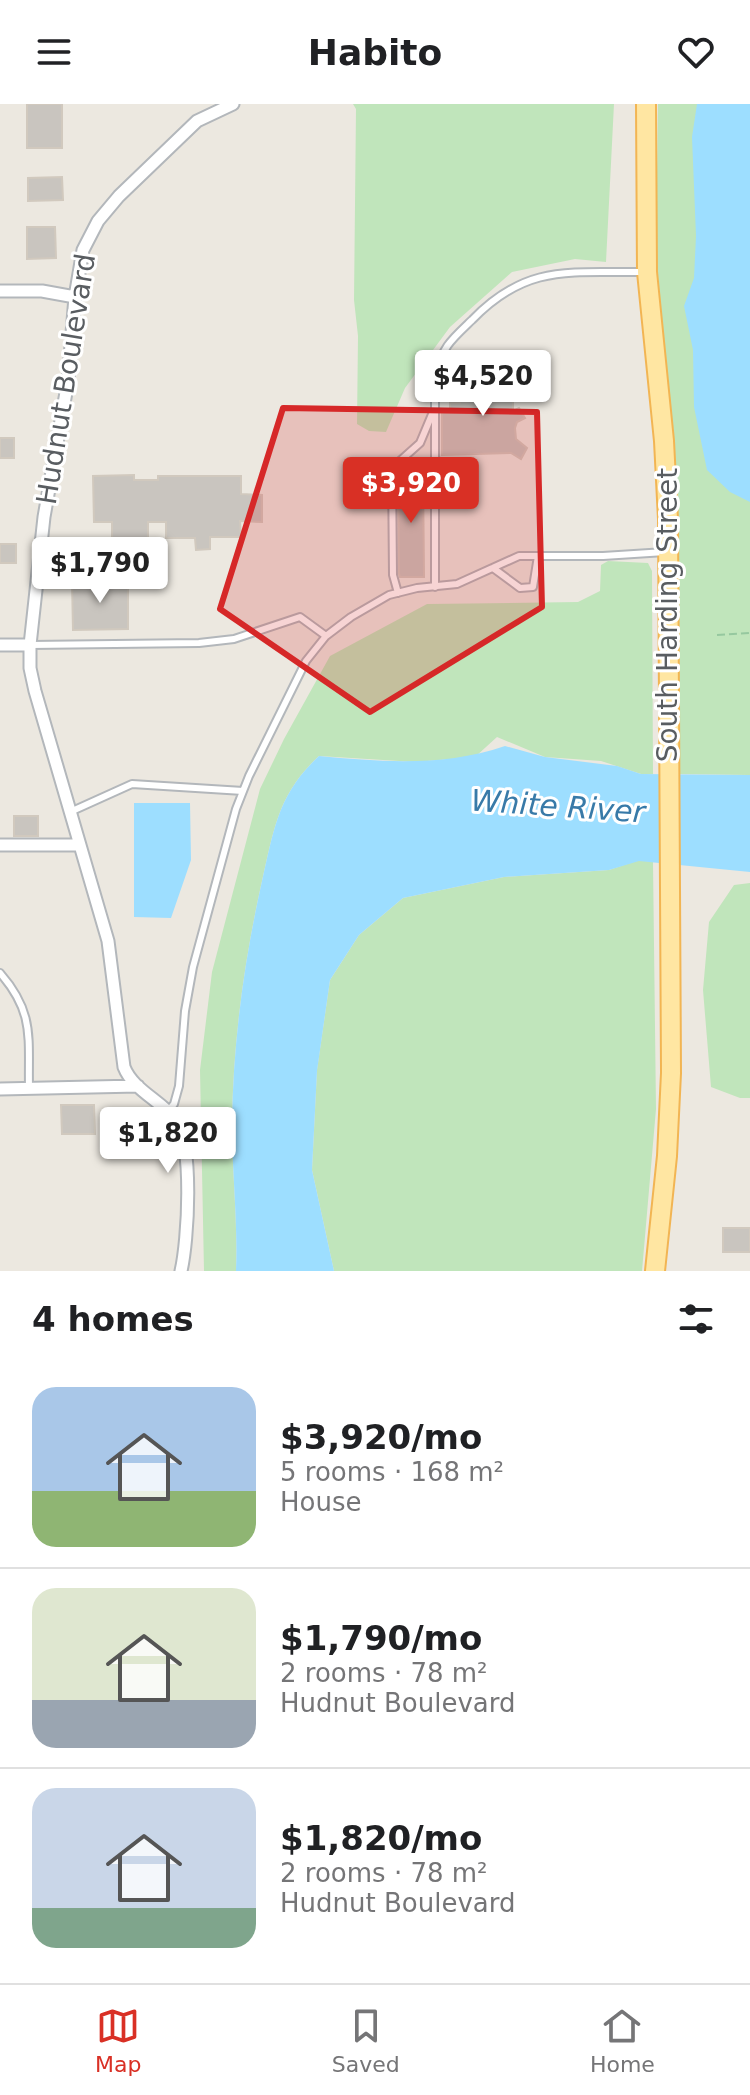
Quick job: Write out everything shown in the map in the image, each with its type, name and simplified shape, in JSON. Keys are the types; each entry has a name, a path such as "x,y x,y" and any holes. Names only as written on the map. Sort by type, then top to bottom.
{"main road":[{"name":"South Harding Street","path":"646,104 647,272 665,456 668,552 669,985 672,1046 670,1121 655,1271"}],"street":[{"name":"Hudnut Boulevard","path":"181,1271 187,1229 185,1144 180,1127 168,1111 127,1075 124,1067 110,953 33,684 30,645 47,498 68,381 75,297 83,250 98,221 119,196 197,121 233,104"},
{"path":"0,291 42,291 75,297"},
{"path":"0,645 30,645"},
{"path":"0,845 79,845"},
{"path":"0,1089 138,1086"}],"lane":[{"path":"435,587 435,375 443,350 482,309 513,285 541,276 647,272"},
{"path":"398,593 393,575 392,468 420,443 435,406"},
{"path":"168,1111 174,1104 179,1086 185,1011 193,967 243,791 306,661 326,636 351,617 398,593 457,584 519,556 668,552"},
{"path":"493,568 520,588 533,587 538,556"},
{"path":"30,645 199,643 234,639 300,617 326,636"},
{"path":"70,812 132,784 243,791"},
{"path":"0,973 16,991 27,1017 29,1088"}],"path":[{"path":"717,635 750,633"}],"highlighted area":[{"path":"283,408 537,412 542,607 370,712 220,609"}],"green space":[{"path":"353,104 614,104 606,262 575,259 512,272 450,327 405,388 386,432 369,431 357,424 358,336 354,300 356,109"},
{"path":"658,104 750,104 750,775 680,774 674,435 660,322 656,243"},
{"path":"608,561 648,563 652,571 653,774 641,774 601,761 545,757 497,737 475,757 415,762 319,756 294,784 274,829 245,971 237,1032 232,1124 236,1271 204,1271 200,1070 212,972 260,789 330,656 427,604 578,602 600,591 601,565"},
{"path":"639,860 653,862 656,1109 642,1271 334,1271 312,1170 317,1070 330,980 359,935 403,898 504,877 609,870"},
{"path":"750,883 750,1098 740,1098 711,1087 703,990 709,922 734,885"}],"water":[{"path":"697,104 750,104 750,502 730,492 707,470 694,407 693,350 684,306 694,278 696,236 692,137"},
{"name":"White River","path":"505,746 545,757 617,766 641,774 750,775 750,872 639,861 609,870 504,877 403,898 359,935 330,980 317,1071 312,1170 334,1271 236,1271 232,1124 237,1032 256,911 274,829 286,799 294,784 319,756 389,761 436,760"},
{"path":"134,803 190,803 191,860 171,918 134,917"}],"building":[{"path":"27,104 62,104 62,148 27,148"},
{"path":"62,177 63,200 28,201 28,178"},
{"path":"27,227 55,227 56,258 27,259"},
{"path":"459,375 513,375 513,411 519,408 525,418 517,422 515,428 516,439 527,448 521,459 511,453 442,455 442,412 450,411 450,403 460,403"},
{"path":"0,438 14,438 14,458 0,458"},
{"path":"398,473 423,473 424,577 400,577 399,574"},
{"path":"134,475 134,480 158,480 158,476 241,476 241,494 262,495 262,522 240,521 241,537 210,537 210,549 196,550 195,538 166,538 166,522 148,522 148,543 126,544 126,550 112,551 112,522 94,522 93,476"},
{"path":"0,544 16,544 16,563 0,563"},
{"path":"72,581 128,581 128,629 73,630"},
{"path":"14,816 38,816 38,836 14,836"},
{"path":"61,1105 94,1105 95,1134 62,1134"},
{"path":"723,1228 750,1228 750,1252 723,1252"}]}
